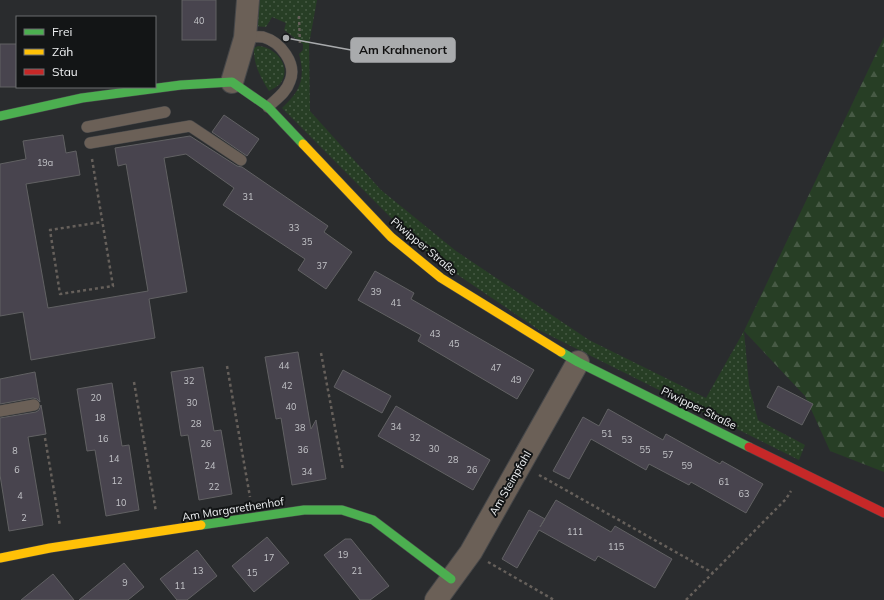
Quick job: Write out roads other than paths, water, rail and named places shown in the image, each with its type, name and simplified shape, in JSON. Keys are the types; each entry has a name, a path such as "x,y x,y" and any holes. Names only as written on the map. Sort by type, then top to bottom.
{"street":[{"path":"0,116 82,98 181,85 232,82 245,38 248,0"},
{"name":"Piwipper Straße","path":"232,82 268,107 391,237 441,278 578,362 884,513"},
{"name":"Am Steinpfahl","path":"436,600 471,552 578,362"},
{"name":"Am Margarethenhof","path":"0,558 64,546 304,510 342,510 373,520 451,579"}],"lane":[{"path":"245,38 262,37 270,40 280,47 287,56 290,66 291,80 286,91 268,107"},
{"path":"87,127 164,112"},
{"path":"90,142 190,126 241,160"},
{"path":"0,411 34,405"}],"place":[{"name":"Am Krahnenort","path":"286,38"}]}
